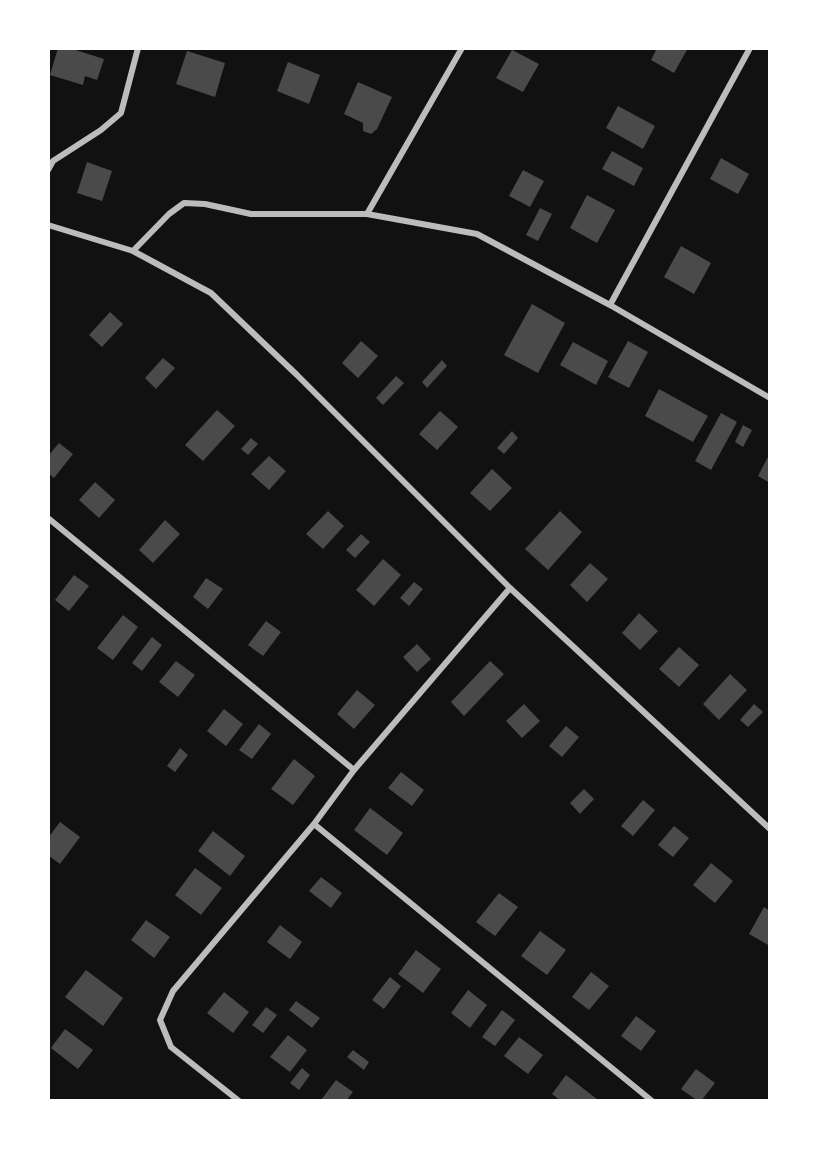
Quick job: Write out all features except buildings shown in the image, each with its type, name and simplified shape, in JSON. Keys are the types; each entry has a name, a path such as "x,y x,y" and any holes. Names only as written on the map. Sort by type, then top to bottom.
{"street":[{"path":"48,170 53,162 101,130 121,113 138,48"},
{"path":"367,214 462,48"},
{"path":"610,305 750,48"},
{"path":"133,251 169,214 184,203 205,204 250,214 367,214 477,234 610,305 770,398"},
{"path":"48,225 133,251 211,293 297,375 510,588 770,829"},
{"path":"48,518 354,770"},
{"path":"239,1101 171,1047 160,1020 173,991 315,824 354,770 510,588"},
{"path":"315,824 652,1101"}]}
